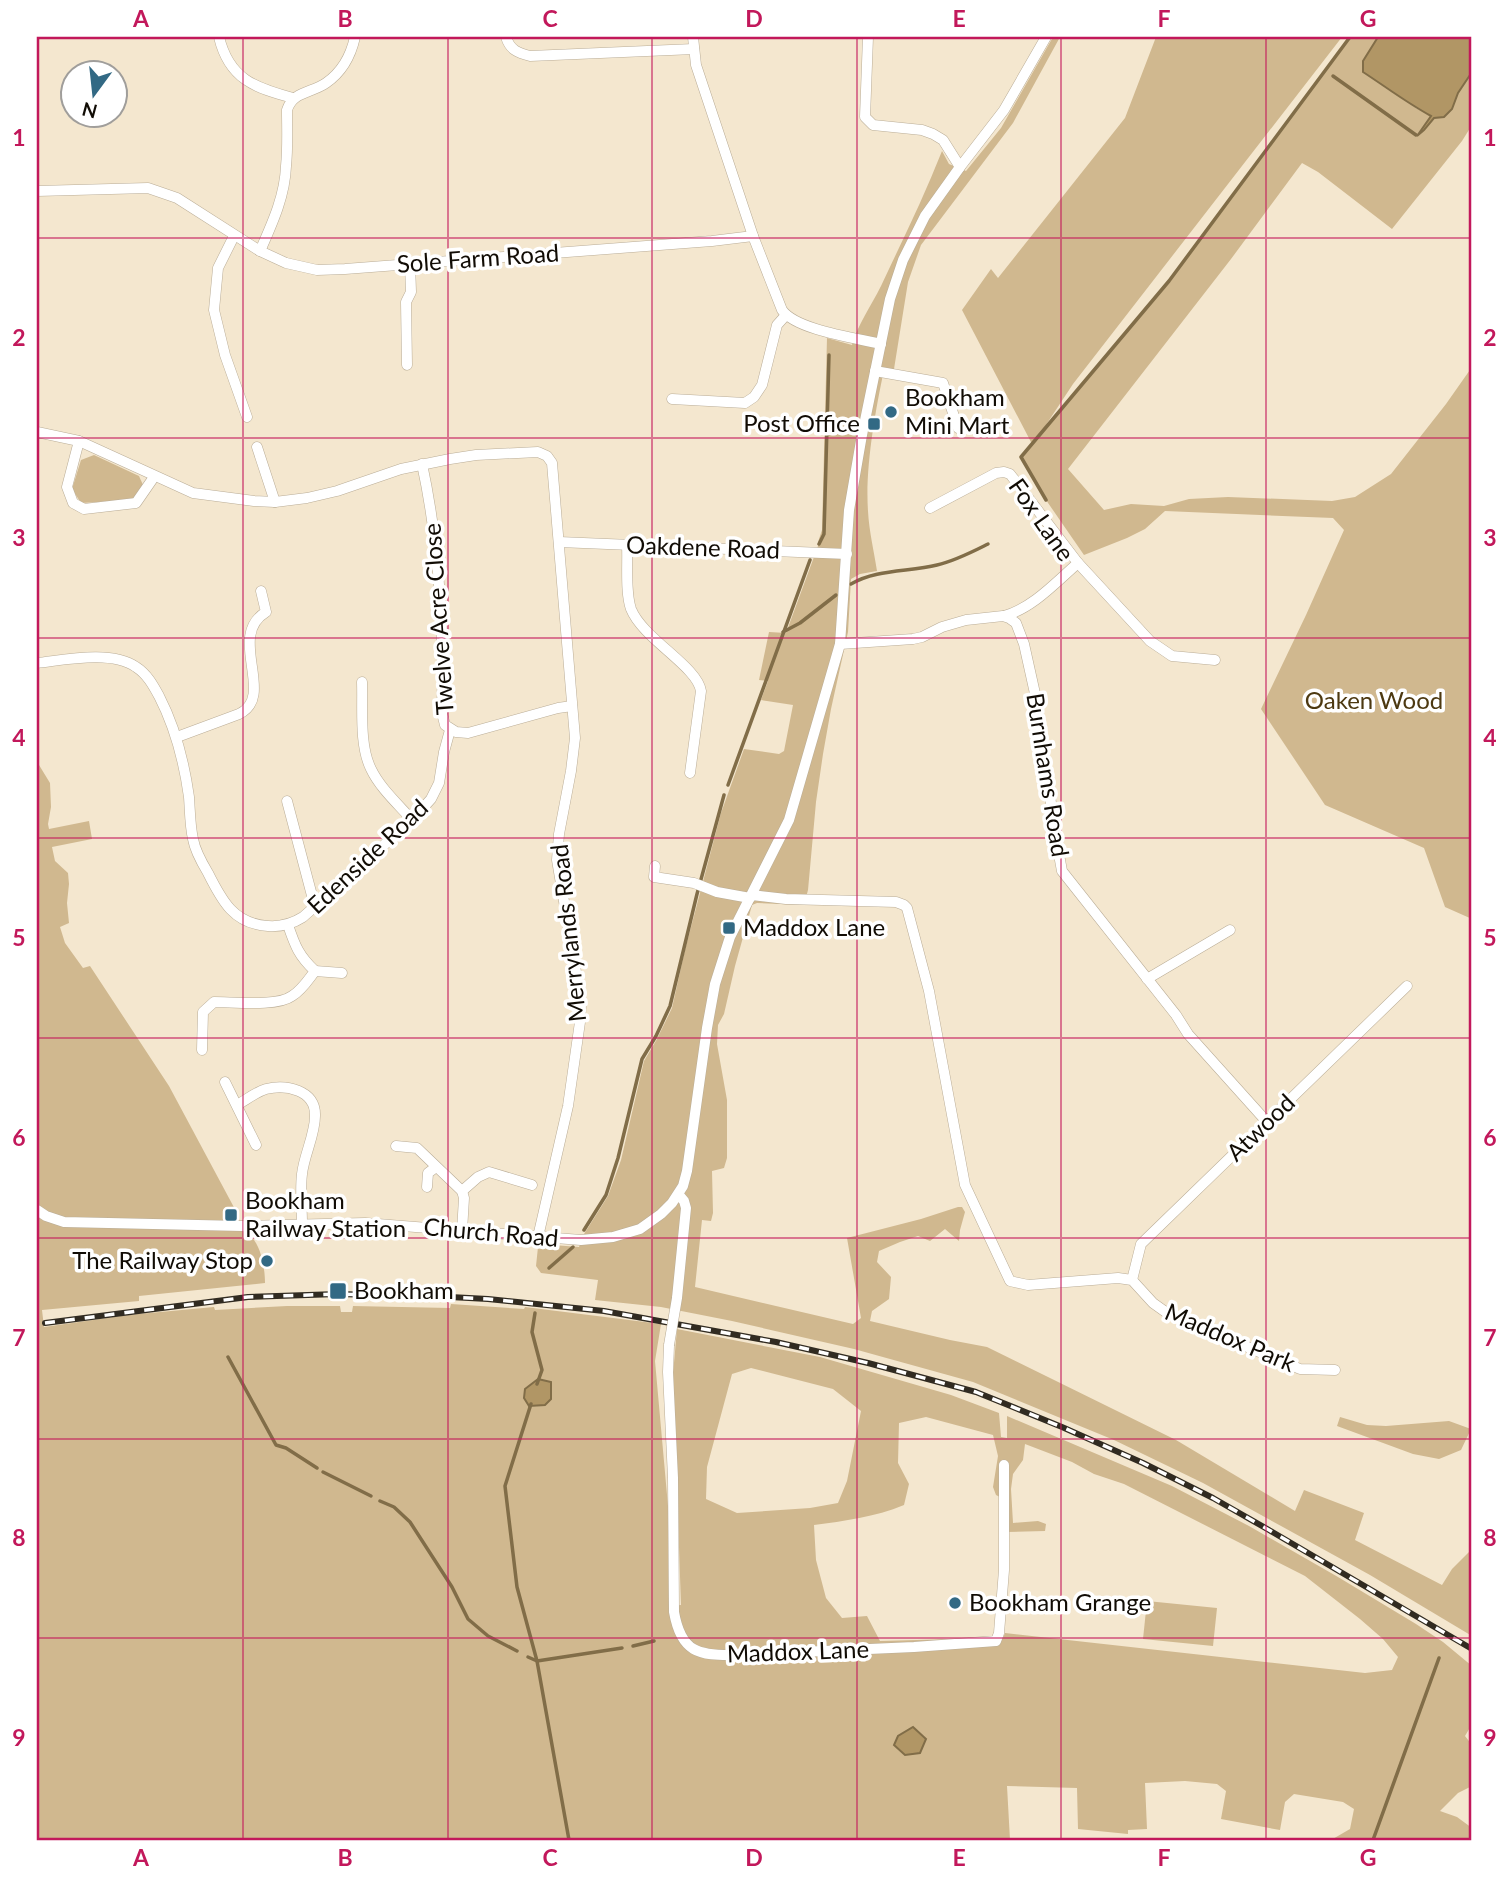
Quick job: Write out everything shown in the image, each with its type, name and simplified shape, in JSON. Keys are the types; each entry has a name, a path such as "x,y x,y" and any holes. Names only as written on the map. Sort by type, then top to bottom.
{"street":[{"path":"219,37 228,62 237,73 259,88 293,98"},
{"path":"260,251 284,188 287,110 293,98 327,82 338,72 347,60 355,37"},
{"path":"506,37 517,53 530,56 694,49"},
{"path":"693,37 696,65 753,236 786,315 810,327 881,344"},
{"path":"868,37 865,117 873,125 922,130 933,134 943,140 960,167"},
{"path":"678,1195 687,1171 715,984 730,937 789,820 840,644 849,510 890,299 903,260 925,216 1004,110 1046,37"},
{"name":"Sole Farm Road","path":"37,191 148,188 177,198 260,251 286,263 317,270 753,236"},
{"path":"234,236 218,268 214,310 225,355 247,417"},
{"path":"407,365 406,302 411,292 410,264"},
{"path":"672,399 745,403 754,397 762,385 777,325 786,315"},
{"path":"875,371 943,383 958,428"},
{"path":"37,432 79,441 192,493 254,501 275,502 307,498 422,464"},
{"path":"79,441 66,487 73,503 84,509 136,503 154,477"},
{"path":"257,447 275,502"},
{"name":"Merrylands Road","path":"422,464 476,455 528,452 547,456 552,463 575,738 557,860 581,1005 568,1106 538,1237"},
{"name":"Twelve Acre Close","path":"422,464 441,591 443,719 450,730 468,733 572,706"},
{"name":"Fox Lane","path":"930,508 996,472 1010,474 1078,563 1031,603 1003,616"},
{"name":"Oakdene Road","path":"559,542 847,554"},
{"path":"627,544 629,596 635,615 648,633 693,675 700,685 690,773"},
{"path":"1078,563 1150,641 1172,656 1215,660"},
{"path":"177,737 239,714 250,706 254,687 251,632 257,618 266,612 261,591"},
{"path":"840,644 913,639 953,624 1003,616"},
{"name":"Burnhams Road","path":"1003,616 1016,623 1024,644 1036,698 1062,871 1188,1034 1266,1122"},
{"name":"Edenside Road","path":"37,663 105,658 124,661 136,667 150,680 177,737 188,794 193,840 218,893 230,909 246,921 266,926 288,925 303,917 412,820 437,788 450,730"},
{"path":"362,682 366,758 376,779 412,820"},
{"path":"287,801 315,907"},
{"path":"655,866 654,877 699,884 717,892 786,899 896,902 904,905 929,991 965,1185 1010,1281 1028,1285 1118,1278 1132,1280"},
{"path":"288,925 301,957 315,971 342,973"},
{"path":"1147,979 1230,930"},
{"path":"202,1050 203,1012 214,1002 273,1002 290,999 315,971"},
{"name":"Atwood","path":"1132,1280 1141,1244 1408,986"},
{"path":"225,1082 256,1145"},
{"path":"237,1105 265,1089 277,1088 300,1091 313,1101 315,1118 301,1179 302,1224"},
{"path":"396,1146 416,1148 462,1191 462,1231"},
{"path":"427,1187 428,1173 436,1167"},
{"path":"462,1191 478,1177 489,1172 532,1185"},
{"name":"Church Road","path":"37,1210 64,1222 242,1226 365,1223 581,1240 613,1237 630,1232 649,1223 678,1195"},
{"name":"Maddox Lane","path":"678,1195 686,1208 668,1372 673,1478 674,1612 682,1639 690,1647 716,1656 996,1641 1004,1570 1004,1465"},
{"name":"Maddox Park","path":"1132,1280 1153,1303 1167,1313 1300,1369 1335,1370"}],"green space":[{"path":"1053,37 1060,37 1013,123 921,245 908,282 894,369 884,370 869,459 868,511 877,571 860,574 851,579 848,632 823,754 808,890 804,905 752,905 724,1014 718,1025 717,1044 727,1100 727,1158 724,1168 712,1171 713,1213 711,1221 702,1220 695,1287 853,1324 861,1318 847,1238 962,1207 965,1212 959,1241 945,1229 930,1241 918,1236 879,1251 877,1262 891,1277 889,1299 872,1311 870,1321 987,1347 1176,1440 1295,1511 1304,1490 1364,1513 1355,1540 1442,1585 1452,1569 1472,1549 1472,1636 1370,1575 1203,1483 1114,1440 973,1382 854,1349 732,1321 661,1307 595,1300 598,1280 541,1273 536,1266 540,1244 579,1247 608,1196 621,1160 644,1061 672,1008 721,813 744,749 779,754 784,751 793,705 761,700 768,681 759,680 769,632 786,633 822,530 827,338 852,345 913,219 942,151 949,164 966,171 1001,128"},
{"name":"Oaken Wood","path":"1156,37 1342,37 1073,384 1038,437 1169,281 1350,37 1378,37 1363,61 1416,108 1431,116 1417,135 1434,117 1440,118 1452,109 1457,93 1472,72 1472,125 1392,229 1318,172 1302,163 1068,469 1104,510 1131,504 1164,506 1189,499 1228,497 1332,501 1355,497 1391,474 1472,367 1472,919 1445,907 1424,848 1325,805 1261,709 1344,530 1333,518 1165,511 1145,529 1084,555 1046,500 1021,457 1032,444 962,310 991,269 998,278 1125,118"},
{"path":"94,455 139,476 143,485 133,500 81,503 72,489 81,460"},
{"path":"37,752 39,765 50,783 49,829 89,821 92,839 52,847 55,861 68,873 69,923 60,927 65,943 83,968 90,966 169,1086 237,1213 243,1232 254,1239 263,1261 265,1283 139,1296 139,1301 42,1310 44,1327 128,1315 214,1307 215,1310 340,1306 341,1312 352,1312 353,1306 450,1308 451,1304 525,1307 661,1324 655,1361 668,1506 669,1606 681,1605 673,1374 677,1329 820,1357 951,1395 999,1413 1001,1437 1007,1438 1007,1416 1172,1486 1338,1577 1416,1624 1472,1666 1472,1724 1465,1736 1472,1745 1472,1786 1458,1793 1440,1811 1457,1817 1472,1828 1470,1840 1331,1840 1350,1829 1354,1809 1343,1802 1294,1794 1285,1802 1280,1830 1221,1819 1226,1791 1217,1784 1185,1781 1145,1783 1147,1829 1128,1830 1128,1834 1078,1829 1077,1788 1007,1786 1010,1840 37,1840","holes":["751,1368 833,1389 861,1411 847,1481 838,1503 810,1508 737,1513 706,1499 707,1467 732,1374","926,1417 993,1435 998,1456 993,1487 996,1495 1006,1500 1007,1532 1045,1531 1046,1524 1038,1521 1013,1523 1013,1474 1023,1460 1025,1444 1124,1484 1305,1576 1383,1639 1398,1657 1392,1670 1365,1673 1005,1633 1003,1638 996,1636 880,1641 867,1616 842,1618 826,1598 816,1560 814,1525 871,1516 904,1505 909,1484 898,1463 899,1423"]},
{"path":"1340,1417 1367,1425 1386,1426 1449,1421 1471,1429 1461,1450 1439,1459 1413,1454 1337,1426"},
{"path":"1147,1601 1217,1608 1213,1646 1143,1639"}],"shaded area":[{"path":"1378,37 1472,37 1472,72 1458,93 1452,109 1444,117 1434,118 1417,136 1431,116 1363,72 1363,61"},
{"path":"538,1379 551,1382 551,1399 545,1405 529,1406 524,1398 525,1389"},
{"path":"913,1727 926,1739 920,1753 905,1755 894,1745 898,1736"}],"waterway":[{"path":"1046,500 1021,457 1169,281 1350,37"},
{"path":"1333,76 1416,135"},
{"path":"819,544 824,534 829,355"},
{"path":"851,584 882,573 944,563 988,544"},
{"path":"728,785 810,560"},
{"path":"783,632 800,623 836,595"},
{"path":"584,1230 606,1195 618,1158 642,1059 670,1006 724,795"},
{"path":"549,1268 573,1247"},
{"path":"535,1313 532,1332 542,1370 537,1384"},
{"path":"228,1357 276,1445 286,1448 317,1468"},
{"path":"531,1404 505,1486 517,1587 537,1661 569,1840"},
{"path":"323,1472 371,1496"},
{"path":"380,1501 394,1507 410,1522 452,1587 468,1619 488,1636 517,1651"},
{"path":"633,1646 654,1641"},
{"path":"528,1657 537,1661 622,1648"},
{"path":"1373,1840 1439,1658"}],"railway":[{"path":"45,1323 248,1297 338,1294 450,1297 604,1311 776,1342 868,1363 976,1392 1143,1463 1213,1498 1472,1649"}],"place":[{"name":"Bookham Mini Mart","path":"891,412"},
{"name":"Post Office","path":"874,424"},
{"name":"Maddox Lane","path":"729,928"},
{"name":"Bookham Railway Station","path":"231,1215"},
{"name":"The Railway Stop","path":"267,1261"},
{"name":"Bookham","path":"338,1291"},
{"name":"Bookham Grange","path":"955,1603"}]}
